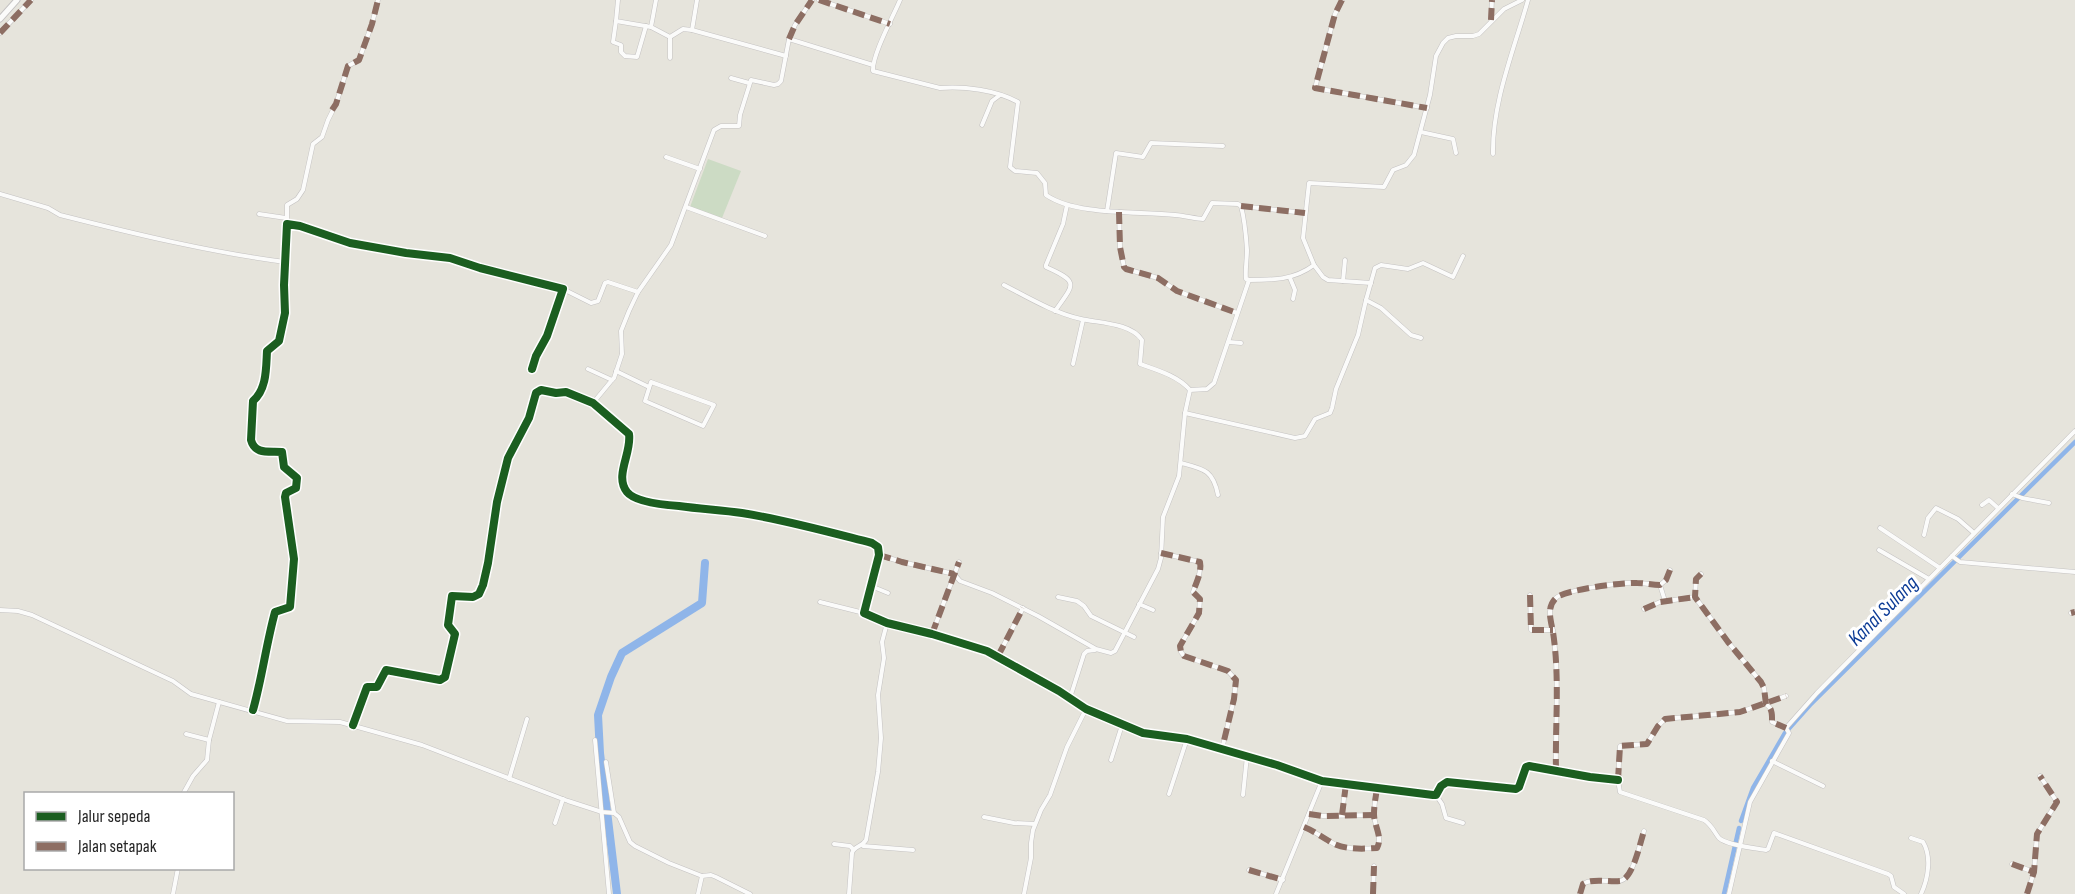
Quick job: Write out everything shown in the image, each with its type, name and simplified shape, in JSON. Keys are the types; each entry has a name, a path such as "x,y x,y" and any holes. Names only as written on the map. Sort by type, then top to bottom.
{"street":[{"path":"0,19 17,0"},
{"path":"0,33 31,0"},
{"path":"253,710 270,628 276,612 290,608 294,566 285,497 286,493 296,488 297,478 284,467 282,452 262,452 253,445 251,440 254,401 260,396 267,369 267,351 279,341 282,331 286,304 284,285 287,205 297,199 303,190 313,144 322,137 348,66 358,60 372,24 378,0"},
{"path":"618,0 613,42 621,45 621,51 625,56 637,57 649,27 656,0"},
{"path":"692,30 697,0"},
{"path":"731,78 778,84 789,39 795,25 812,0"},
{"path":"819,0 890,24"},
{"path":"900,0 873,64 875,72 940,88 950,87 1001,95 1018,103 1012,134 1010,167 1015,171 1037,173 1045,183 1046,195 1057,202 1107,211 1203,219 1212,203 1305,213"},
{"path":"1342,0 1335,14 1315,88 1427,108"},
{"path":"1491,20 1492,0"},
{"path":"1371,283 1328,280 1314,265 1303,238 1309,182 1384,187 1393,170 1411,161 1427,108 1436,56 1443,44 1448,38 1479,34 1504,9 1522,0"},
{"path":"1493,154 1493,132 1497,111 1528,0"},
{"path":"616,21 649,27 670,37"},
{"path":"670,37 683,29 692,30 786,56"},
{"path":"670,37 670,58"},
{"path":"789,39 873,64"},
{"path":"593,403 612,380 616,371 622,354 621,331 638,292 671,244 714,130 721,126 739,126 749,82"},
{"path":"982,125 992,101 1001,95"},
{"path":"1420,132 1453,139 1456,153"},
{"path":"1107,211 1116,153 1143,157 1151,143 1223,146"},
{"path":"666,157 700,169"},
{"path":"0,194 48,208 60,215 164,242 285,262"},
{"path":"1055,311 1069,291 1071,284 1070,279 1046,265 1064,224 1067,205"},
{"path":"1241,206 1245,228 1246,279 1290,278 1305,272 1314,265"},
{"path":"686,207 765,236"},
{"path":"1119,212 1120,247 1126,269 1158,278 1178,291 1237,313"},
{"path":"259,214 286,218"},
{"path":"287,224 300,226 350,243 450,258 563,289 591,303 596,303 605,283 608,282 638,292"},
{"path":"1185,412 1295,438 1305,436 1315,419 1330,413 1336,389 1358,335 1374,268 1377,266 1408,269 1423,263 1453,277 1463,256"},
{"path":"1343,281 1345,260"},
{"path":"1290,278 1295,290 1293,299"},
{"path":"1005,285 1055,311 1083,320 1109,322 1137,335 1142,340 1140,364 1180,382 1190,390 1207,389 1214,383 1249,280"},
{"path":"532,369 563,289"},
{"path":"1366,300 1381,308 1411,334 1421,338"},
{"path":"1073,364 1083,320"},
{"path":"1228,342 1241,343"},
{"path":"588,369 612,380"},
{"path":"616,371 649,387"},
{"path":"651,382 714,405 703,426 645,401 649,387 651,382"},
{"path":"353,725 367,687 376,687 386,670 440,680 445,677 454,634 448,625 452,596 472,597 480,592 488,563 497,502 508,458 529,418 538,390 566,392 593,403 629,435 630,441 622,476 623,485 628,494 638,499 681,507 744,513 821,530 872,543 878,547 879,555 864,613"},
{"path":"879,555 954,574 960,581 1023,608 1096,649 1111,653 1115,651 1158,569 1163,517 1179,476 1185,412 1190,390"},
{"path":"1729,894 1738,845 1750,802 1788,736 1787,729 1817,693 2075,431"},
{"path":"1181,463 1202,468 1211,475 1218,495"},
{"path":"2014,495 2049,503"},
{"path":"1982,505 1989,500 1998,508"},
{"path":"1924,535 1928,518 1936,508 1959,519 1974,533"},
{"path":"1880,528 1940,568"},
{"path":"1879,550 1929,579"},
{"path":"1161,553 1200,562 1199,575 1193,592 1200,598 1199,613 1180,646 1180,652 1185,656 1228,671 1236,680 1234,699 1222,749"},
{"path":"1952,556 1960,562 2075,572"},
{"path":"932,634 959,562"},
{"path":"1556,771 1556,678 1550,607 1554,598 1588,588 1638,583 1660,585 1666,580 1670,570"},
{"path":"1701,574 1696,579 1695,597 1761,682 1766,704 1770,706 1773,716 1772,722 1787,729"},
{"path":"1660,585 1665,601"},
{"path":"871,586 888,593"},
{"path":"1530,595 1532,630 1553,630"},
{"path":"1058,597 1077,601 1091,616 1134,637"},
{"path":"1644,609 1665,601 1695,597"},
{"path":"820,602 864,613 887,623 932,634 998,656 1086,709 1143,733 1187,739 1345,787 1377,788 1436,795 1442,804 1446,818 1463,824"},
{"path":"1139,604 1153,610"},
{"path":"998,656 1023,608"},
{"path":"0,610 32,615 173,681 191,694 287,721 330,721 353,725 422,745 563,799 613,813 619,817 630,842 635,846 669,863 702,876 711,875 750,894"},
{"path":"862,846 866,840 878,772 881,738 878,696 884,658 882,642 887,623"},
{"path":"1070,698 1084,654 1096,649"},
{"path":"1786,696 1740,712 1665,719 1647,744 1620,746 1618,780 1621,792 1704,820 1711,825 1720,839 1738,845 1767,850 1774,833 1887,873 1891,876 1895,888 1904,894"},
{"path":"184,792 193,776 207,760 209,740 219,702"},
{"path":"1024,894 1031,858 1030,843 1035,824 1050,795 1067,747 1086,709"},
{"path":"509,779 527,719"},
{"path":"1111,760 1122,725"},
{"path":"186,734 209,740"},
{"path":"1169,794 1187,739"},
{"path":"595,740 604,812 609,894"},
{"path":"1243,795 1247,756"},
{"path":"1772,761 1823,786"},
{"path":"606,762 613,813"},
{"path":"1436,795 1445,782 1514,789 1519,787 1528,766 1618,780"},
{"path":"2027,894 2034,872 2037,834 2057,802 2040,776"},
{"path":"1276,894 1322,781"},
{"path":"1342,815 1345,787"},
{"path":"1304,827 1320,834 1329,842 1358,849 1377,849 1379,837 1374,815 1377,788"},
{"path":"555,823 563,799"},
{"path":"1309,814 1374,815"},
{"path":"984,817 1014,823 1035,824"},
{"path":"1580,894 1587,882 1620,881 1627,878 1644,831"},
{"path":"1911,838 1923,842 1928,852 1927,878 1921,894"},
{"path":"834,844 850,846 854,849"},
{"path":"849,894 854,849 862,846 913,850"},
{"path":"2012,864 2034,872"},
{"path":"1373,894 1374,866"},
{"path":"172,894 178,870"},
{"path":"1249,870 1283,880"},
{"path":"698,894 702,876"}],"green space":[{"path":"708,159 741,171 722,218 690,207"}],"waterway":[{"name":"Kanal Sulang","path":"1741,821 1753,788 1785,733 1810,705 2075,442"},
{"path":"617,894 600,753 598,715 622,653 702,603 705,563"},
{"path":"1724,894 1739,828"}],"marked path":[{"path":"0,33 31,0"},
{"path":"332,110 348,66 359,60 378,0"},
{"path":"789,39 795,25 812,0"},
{"path":"819,0 890,24"},
{"path":"1342,0 1335,14 1315,88 1427,108"},
{"path":"1491,20 1492,0"},
{"path":"1241,206 1305,213"},
{"path":"1119,212 1120,247 1126,269 1158,278 1177,291 1237,313"},
{"path":"1161,553 1200,562 1193,592 1200,599 1199,613 1180,646 1184,656 1228,671 1236,680 1234,699 1222,749"},
{"path":"879,555 954,574"},
{"path":"932,634 959,562"},
{"path":"1556,771 1556,667 1550,614 1553,602 1561,595 1595,587 1630,583 1660,585 1666,580 1670,570"},
{"path":"1701,574 1696,579 1695,597 1761,682 1766,704 1772,712 1772,722 1786,728"},
{"path":"1530,595 1531,630 1553,630"},
{"path":"1644,609 1660,602 1695,597"},
{"path":"998,656 1023,608"},
{"path":"2071,613 2075,612"},
{"path":"1618,780 1620,746 1647,744 1665,719 1740,712 1786,696"},
{"path":"2027,894 2034,872 2037,834 2057,802 2040,776"},
{"path":"1342,815 1346,784"},
{"path":"1304,827 1340,846 1359,849 1377,848 1379,836 1374,818 1377,788"},
{"path":"1309,814 1374,815"},
{"path":"1580,894 1583,884 1587,882 1625,879 1638,852 1644,831"},
{"path":"2012,864 2034,872"},
{"path":"1373,894 1374,866"},
{"path":"1249,870 1283,880"}],"cycle path":[{"path":"253,710 275,612 290,607 294,559 285,497 286,493 296,488 297,478 284,467 282,452 259,450 251,440 253,401 261,391 266,371 267,351 279,341 285,313 287,224 300,226 350,243 450,258 563,289 547,336 532,369"},
{"path":"353,725 367,687 377,687 386,670 440,680 445,677 455,634 448,625 452,596 473,597 479,594 483,585 497,502 508,458 529,418 536,393 541,390 566,392 593,403 629,434 622,479 623,486 631,495 643,501 659,504 758,516 872,543 878,547 879,555 864,613 887,623 987,651 1059,691 1086,709 1143,733 1187,739 1277,765 1322,781 1433,795 1436,795 1441,786 1447,782 1516,789 1519,787 1526,767 1529,766 1618,780"}]}
